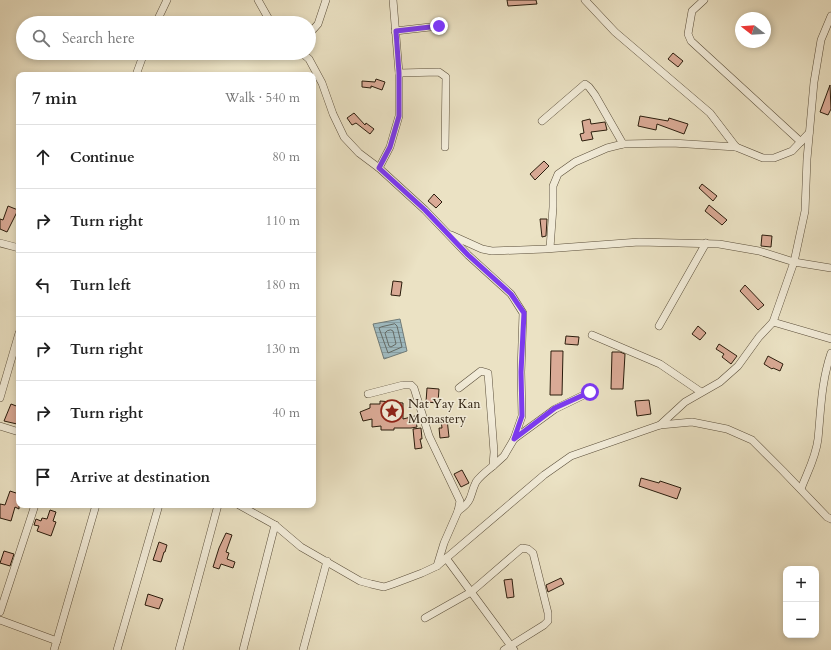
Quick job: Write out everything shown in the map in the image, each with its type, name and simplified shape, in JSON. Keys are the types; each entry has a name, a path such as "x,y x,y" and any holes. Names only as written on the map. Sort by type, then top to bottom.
{"street":[{"path":"159,16 167,0"},
{"path":"258,0 267,16"},
{"path":"316,26 326,0"},
{"path":"379,168 390,147 399,116 399,73 393,0"},
{"path":"585,0 616,32 710,113 736,147"},
{"path":"704,0 692,12 689,21 688,34 691,41 800,142"},
{"path":"660,425 685,402 720,382 738,366 773,322 794,262 806,211 807,159 814,82 821,40 831,16"},
{"path":"396,31 439,26"},
{"path":"137,72 141,60"},
{"path":"310,60 322,83 333,114 344,137 359,153 379,168 425,210 474,260 511,294 524,313 521,372 522,416 514,439 504,456 477,480 467,505 458,511"},
{"path":"399,73 439,72 446,77 445,147"},
{"path":"542,121 585,84 595,95 622,144"},
{"path":"550,248 553,186 558,174 575,162 608,148 622,144 672,143 736,147 763,158 774,158 792,151 809,133"},
{"path":"448,233 482,249 492,250 639,242 720,244 759,252 794,262 831,268"},
{"path":"0,243 16,247"},
{"path":"658,326 706,243"},
{"path":"773,322 831,338"},
{"path":"592,335 660,364 701,392"},
{"path":"0,398 16,343"},
{"path":"801,489 815,454 818,440 822,390 831,353"},
{"path":"459,388 481,371 488,373 494,452 493,466"},
{"path":"368,394 403,385 411,385 414,388 429,436 460,501 458,511 444,543 437,566"},
{"path":"514,439 555,408 590,392"},
{"path":"244,508 275,526 301,547 360,581 384,586 415,576 437,566 544,475 572,456 660,425 692,422 727,429 752,440 827,517 831,519"},
{"path":"0,426 16,431"},
{"path":"0,612 34,508"},
{"path":"54,650 95,508"},
{"path":"126,650 118,649 158,508"},
{"path":"179,650 217,508"},
{"path":"243,650 275,526"},
{"path":"425,618 471,592 522,548 528,549 532,553 548,613 548,621 544,626 510,649 471,592 446,558"},
{"path":"303,650 327,561"},
{"path":"0,620 57,641"}],"water":[{"path":"400,319 407,351 384,359 373,324"}],"building":[{"path":"507,0 536,0 537,4 508,6"},
{"path":"673,53 683,61 678,67 668,59"},
{"path":"376,79 385,82 382,90 371,86 371,88 362,87 362,81 375,82"},
{"path":"830,85 831,109 828,115 820,112"},
{"path":"354,113 365,125 366,123 374,129 370,134 356,123 352,125 347,118"},
{"path":"640,116 668,121 669,118 688,124 684,134 657,124 656,130 638,126"},
{"path":"590,119 591,124 605,122 607,130 591,132 593,139 582,141 580,134 584,133 582,121"},
{"path":"544,161 549,166 535,180 530,174"},
{"path":"702,184 717,196 713,201 699,188"},
{"path":"434,194 442,202 436,208 428,201"},
{"path":"709,205 727,220 722,225 705,211"},
{"path":"8,206 16,209 16,214 7,232 0,229 0,219 3,220"},
{"path":"540,219 547,219 546,236 542,237"},
{"path":"762,235 772,236 771,247 761,246"},
{"path":"393,281 402,282 400,296 391,295"},
{"path":"745,285 764,305 758,310 740,291"},
{"path":"698,326 706,333 700,340 692,334"},
{"path":"566,336 579,337 578,345 565,344"},
{"path":"719,344 737,356 731,364 722,357 724,354 716,349"},
{"path":"551,351 563,351 562,395 550,395"},
{"path":"612,352 620,352 625,354 623,389 611,389"},
{"path":"768,356 783,364 780,371 773,368 772,369 764,364"},
{"path":"427,388 439,389 438,403 426,402"},
{"path":"649,400 651,414 637,416 635,401"},
{"path":"380,401 403,403 403,419 415,416 417,427 381,430 381,426 372,427 372,419 363,421 360,412 370,408 370,404 380,404"},
{"path":"11,404 16,406 16,424 4,421"},
{"path":"447,419 449,437 440,438 439,428 442,428 441,420"},
{"path":"421,428 422,439 420,439 422,448 415,449 413,429"},
{"path":"462,470 469,483 461,487 454,474"},
{"path":"641,478 659,483 660,481 681,488 677,499 639,486"},
{"path":"10,491 16,493 16,508 11,521 0,518 0,504 5,505"},
{"path":"50,510 56,512 53,521 56,522 51,536 37,531 39,526 34,525 36,519 41,521 42,518 47,519"},
{"path":"226,533 232,535 226,552 229,553 227,559 235,562 233,568 221,564 219,569 213,567"},
{"path":"159,542 167,545 161,562 153,560"},
{"path":"4,551 14,554 10,566 0,563"},
{"path":"561,578 564,584 548,592 546,585"},
{"path":"512,579 514,597 507,598 504,580"},
{"path":"148,594 163,599 159,609 145,605"}],"place":[{"name":"Nat Yay Kan Monastery","path":"392,411"}],"route":[{"path":"439,26 396,31 399,73 399,116 390,147 379,168 425,210 490,276 511,294 524,313 521,372 522,416 514,439 555,408 590,392"}]}
